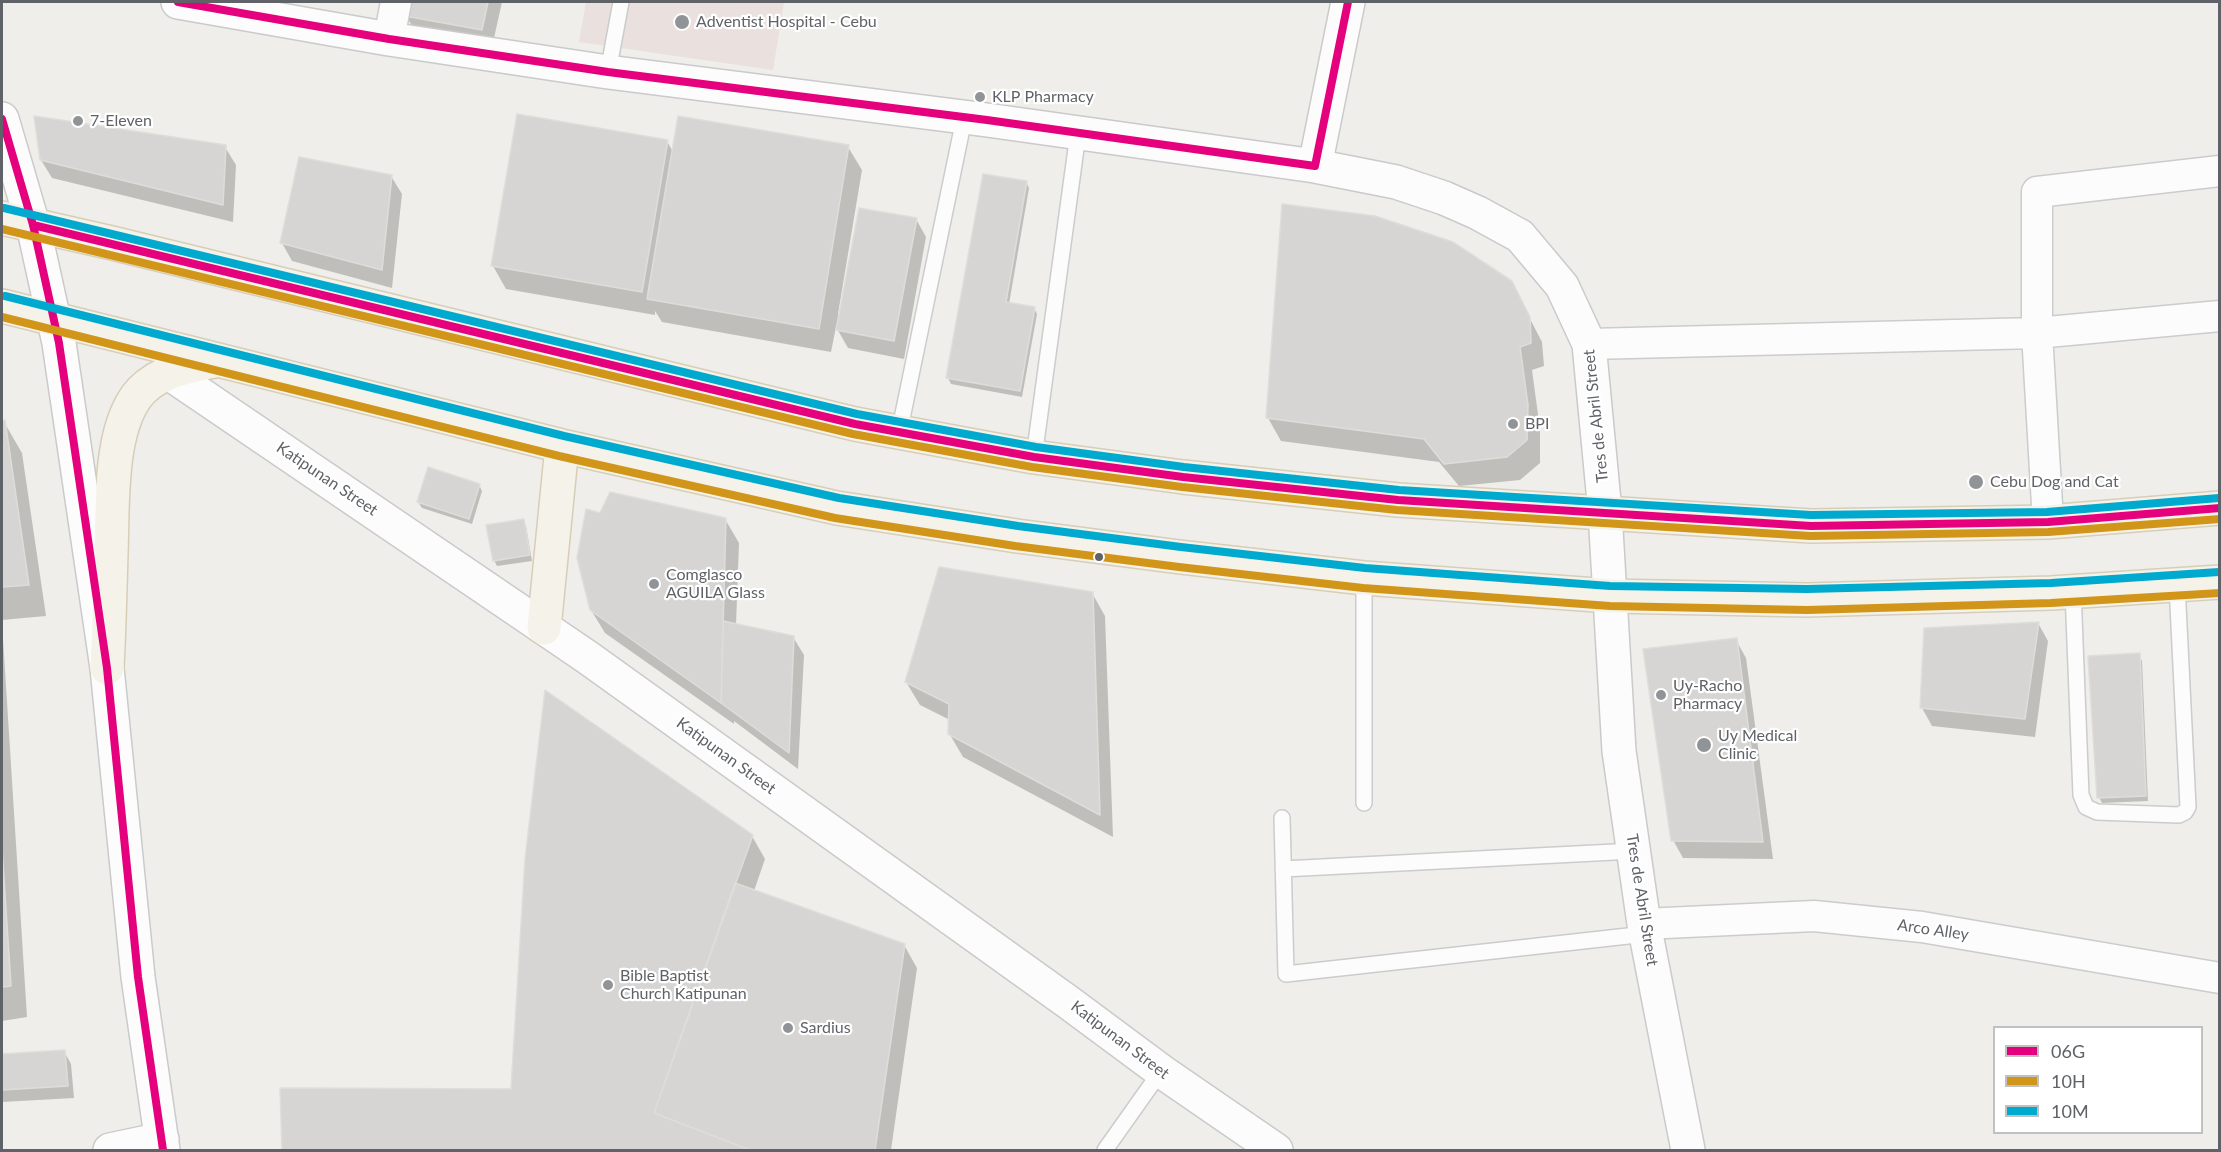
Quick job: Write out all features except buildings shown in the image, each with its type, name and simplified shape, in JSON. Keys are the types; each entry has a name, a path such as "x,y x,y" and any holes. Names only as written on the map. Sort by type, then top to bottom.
{"main road":[{"name":"Tres de Abril Street","path":"178,2 389,39 608,72 964,119 987,120 1315,166 1396,182 1452,202 1520,236 1562,286 1589,344 1605,512 1619,751 1645,929 1688,1150"},
{"path":"1315,166 1348,2"},
{"path":"2,119 33,225 55,319 107,668 138,977 163,1145 110,1150"},
{"path":"2,218 714,391 899,433 1034,457 1194,478 1398,500 1811,526 2048,522 2220,508"},
{"path":"2,306 562,446 837,508 1017,536 1180,557 1365,578 1610,596 1807,600 2073,591 2220,582"},
{"path":"107,668 114,477 117,450 128,412 142,390 169,373 187,366 215,360"},
{"name":"Katipunan Street","path":"169,373 544,628 1049,988 1161,1071 1276,1150"},
{"path":"544,628 562,446"}],"street":[{"path":"389,39 396,2"},
{"path":"2048,522 2037,333 2037,192 2220,171"},
{"path":"1589,344 2037,333 2220,316"},
{"name":"Arco Alley","path":"1645,929 1814,916 1922,927 2220,978"}],"lane":[{"path":"608,72 621,2"},
{"path":"899,433 964,119"},
{"path":"1034,457 1078,134"},
{"path":"1364,803 1365,578"},
{"path":"2073,591 2081,795 2086,807 2097,812 2179,815 2188,807 2177,585"},
{"path":"1281,818 1286,974 1645,929"},
{"path":"1283,869 1634,851"},
{"path":"1105,1150 1161,1071"}],"shaded area":[{"name":"Adventist Hospital - Cebu","path":"586,2 784,2 773,70 579,42"}],"transit line":[{"name":"06G","path":"178,2 389,39 608,72 987,120 1315,166 1348,2"},
{"name":"06G","path":"2,119 33,225 59,343 107,668 138,977 163,1150"},
{"name":"10M","path":"4,208 857,414 1036,447 1184,467 1399,490 1811,515 2047,512 2219,498"},
{"name":"06G","path":"33,225 855,424 1034,457 1183,477 1398,500 1811,526 2048,522 2220,508"},
{"name":"10H","path":"2,229 853,434 1032,467 1182,487 1397,510 1810,536 2048,532 2220,519"},
{"name":"10M","path":"5,296 564,436 839,498 1018,526 1181,547 1365,568 1610,586 1807,589 2051,583 2219,572"},
{"name":"10H","path":"2,317 559,456 835,518 1015,546 1179,567 1363,588 1610,606 1807,610 2051,603 2220,593"}],"place":[{"name":"Adventist Hospital - Cebu","path":"682,22"},
{"name":"KLP Pharmacy","path":"980,97"},
{"name":"7-Eleven","path":"78,121"},
{"name":"BPI","path":"1513,424"},
{"name":"Cebu Dog and Cat","path":"1976,482"},
{"name":"Comglasco AGUILA Glass","path":"654,584"},
{"name":"Uy-Racho Pharmacy","path":"1661,695"},
{"name":"Uy Medical Clinic","path":"1704,745"},
{"name":"Bible Baptist Church Katipunan","path":"608,985"},
{"name":"Sardius","path":"788,1028"}]}
